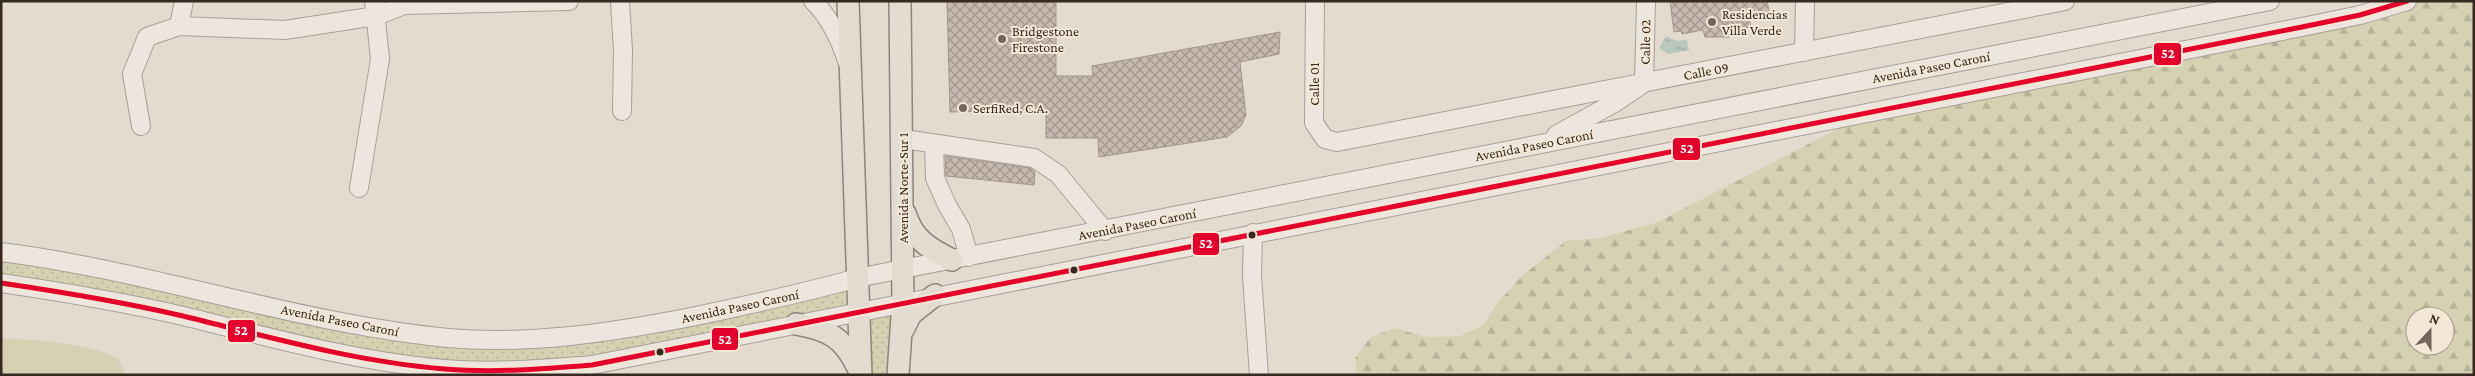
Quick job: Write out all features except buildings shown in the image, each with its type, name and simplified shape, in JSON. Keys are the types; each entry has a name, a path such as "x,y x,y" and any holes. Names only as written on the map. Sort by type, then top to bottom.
{"main road":[{"path":"848,1 861,374"},
{"name":"Avenida Norte-Sur 1","path":"898,375 898,353 903,302 903,139 900,1"},
{"path":"903,207 909,226 916,238 928,248 960,258"},
{"path":"898,353 902,332 911,314 935,295"},
{"path":"796,324 815,327 836,336 850,350 861,374"}],"street":[{"path":"179,26 184,1"},
{"path":"141,126 132,74 147,37 179,26 285,30 375,9 404,5 569,1"},
{"path":"620,1 623,50 622,111"},
{"path":"813,1 824,12 841,42 851,71"},
{"name":"Calle 01","path":"1315,1 1314,122 1325,139 1348,142"},
{"name":"Calle 02","path":"1644,84 1646,1"},
{"path":"1804,52 1805,1"},
{"name":"Calle 09","path":"1348,142 2065,1"},
{"name":"Avenida Paseo Caroní","path":"1,252 124,273 357,325 402,332 486,340 579,336 641,326 812,290 857,278 1105,231 2270,1"},
{"name":"Avenida Paseo Caroní","path":"1,283 118,302 350,355 445,369 516,370 592,364 935,295 2302,28 2360,15 2407,1"},
{"path":"360,188 380,59 375,9"},
{"path":"1538,144 1590,118 1644,84"},
{"path":"903,139 1034,158 1058,174 1105,231"},
{"path":"934,145 936,178 946,205 961,229 960,258"},
{"path":"1253,233 1252,276 1259,375"}],"green space":[{"path":"2403,1 2474,1 2474,375 1357,375 1355,358 1371,337 1395,328 1426,337 1460,336 1483,325 1500,300 1523,275 1566,241 1601,238 1658,222 1870,112"},
{"path":"1,252 307,315 527,339 857,278 858,311 592,365 478,371 1,283"},
{"path":"903,302 898,375 861,375 858,311"},
{"path":"1,338 76,345 105,353 119,359 125,375 1,375"}],"water":[{"path":"1666,36 1676,41 1687,40 1689,50 1668,54 1659,48"}],"transit line":[{"name":"52","path":"1,283 138,306 313,348 412,366 500,371 592,365 2302,27 2360,15 2407,1"}],"place":[{"name":"Residencias Villa Verde","path":"1712,22"},
{"name":"Bridgestone Firestone","path":"1002,39"},
{"name":"SerfiRed, C.A.","path":"963,108"}]}
